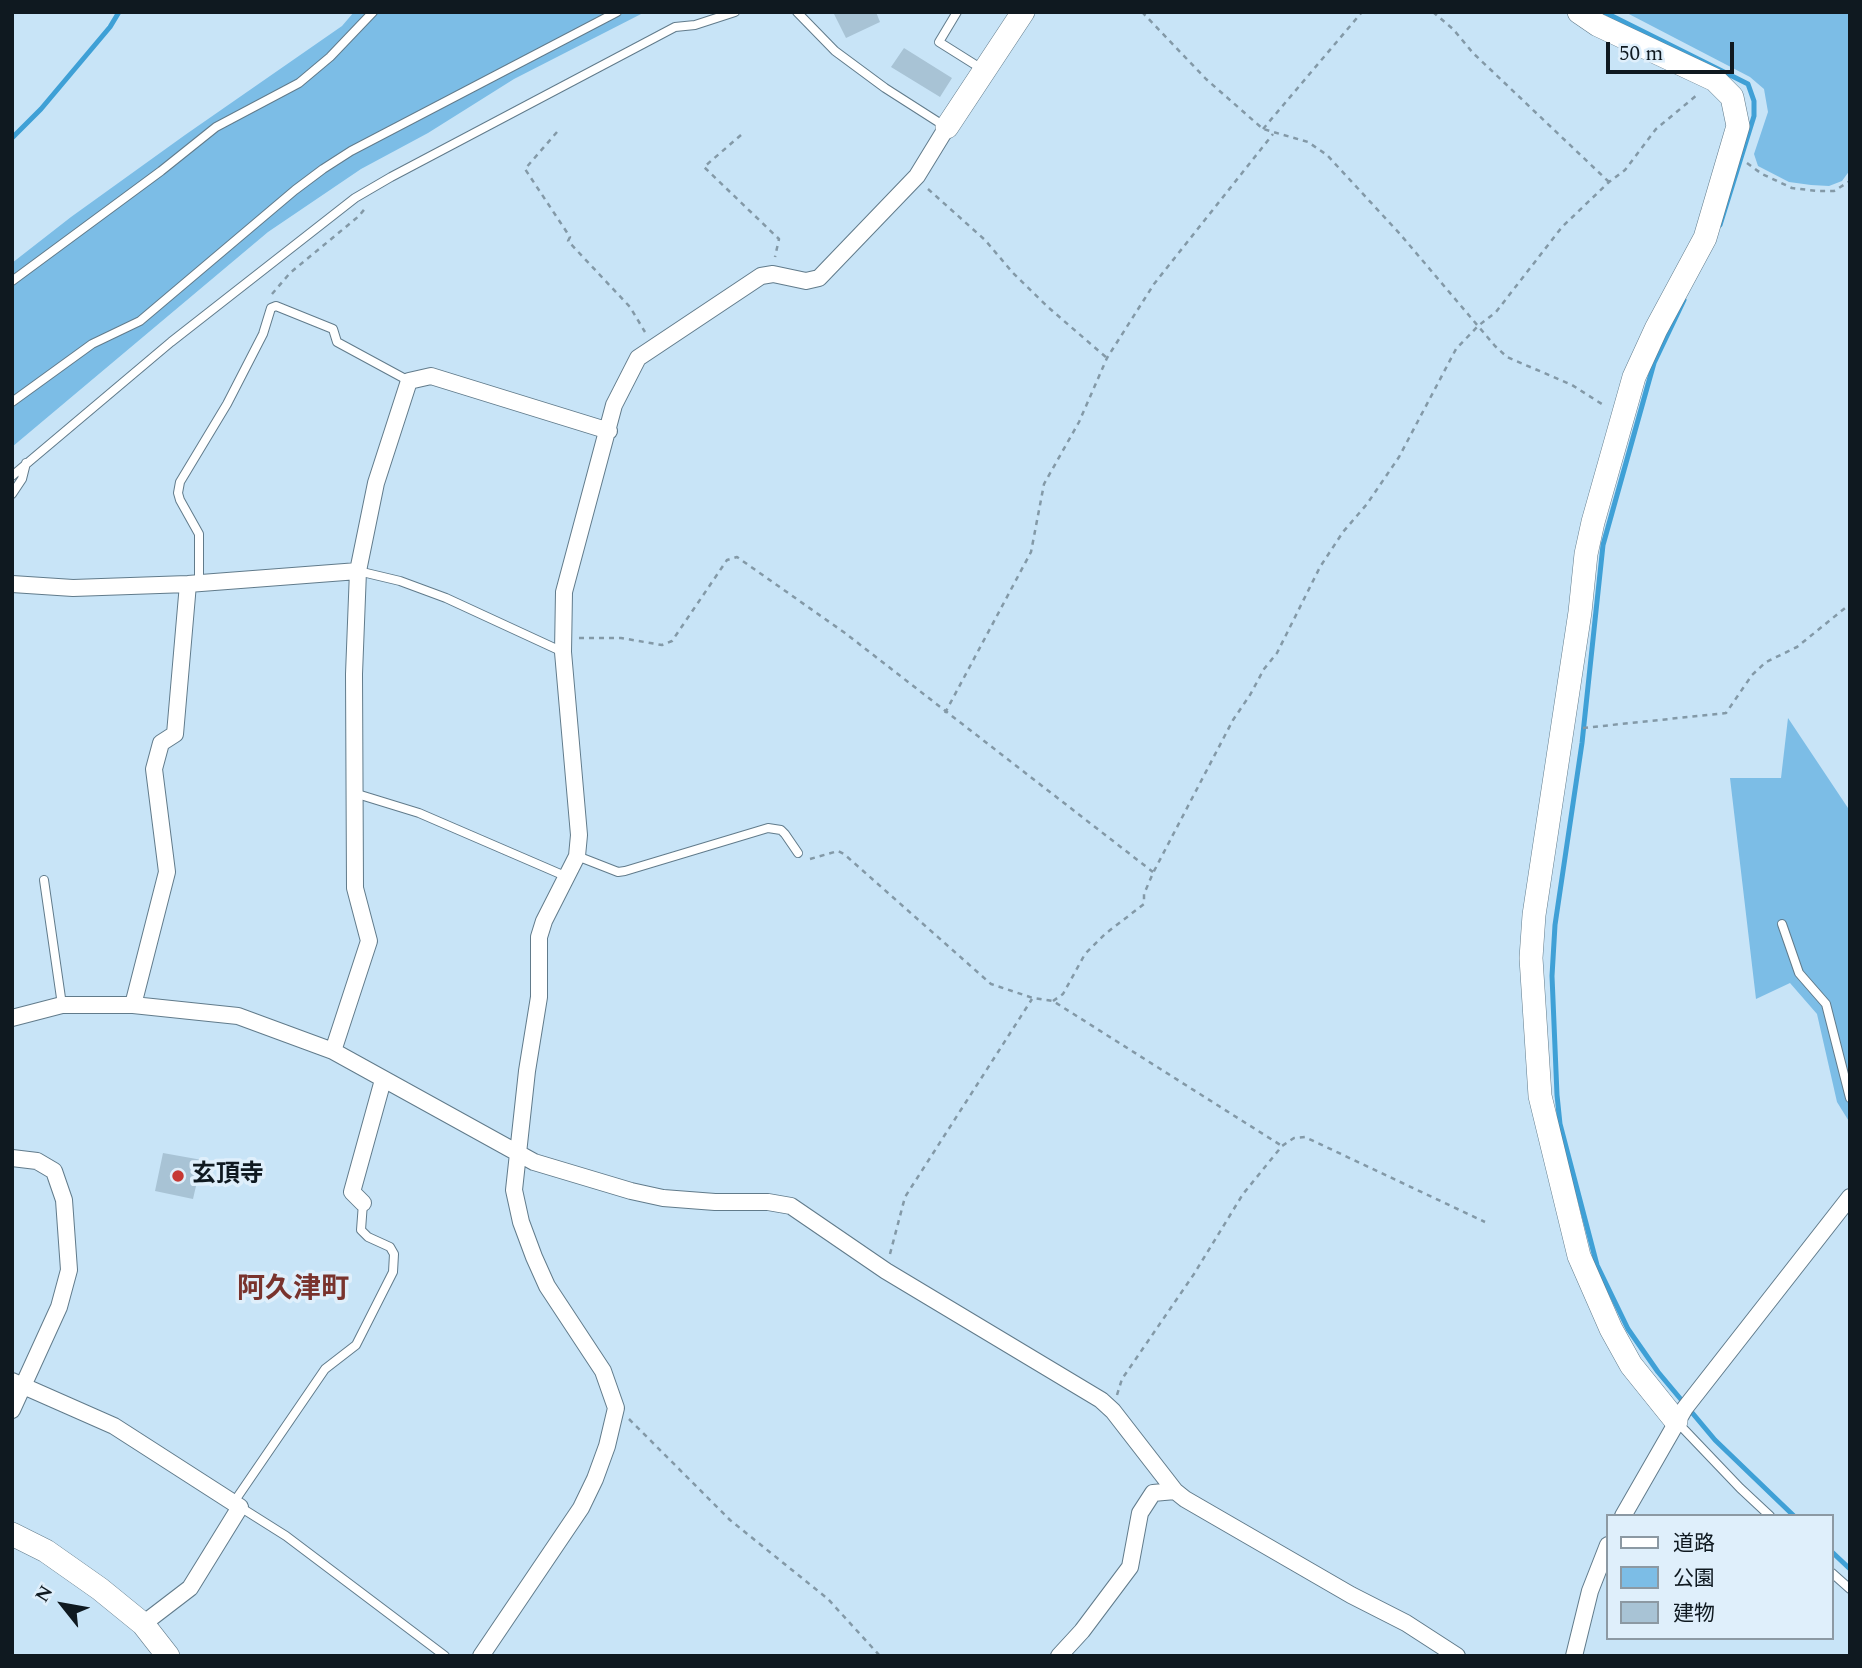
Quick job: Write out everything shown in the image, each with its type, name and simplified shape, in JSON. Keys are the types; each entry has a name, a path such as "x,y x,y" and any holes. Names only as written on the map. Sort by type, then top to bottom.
{"street":[{"path":"481,1656 581,1507 607,1446 616,1408 603,1371 547,1286 534,1258 514,1190 539,997 539,937 565,876 577,856 579,835 562,645 564,592 614,405 638,358 761,276 773,274 806,281 819,278 916,176 1023,12"},
{"path":"1579,12 1598,25 1715,80 1728,92 1735,106 1738,126 1705,238 1634,377 1586,555 1534,915 1531,958 1540,1096 1572,1231 1585,1273 1631,1365 1676,1420"},
{"path":"333,1051 369,941 355,888 354,674 358,571 376,483 409,381 431,376 609,431"},
{"path":"12,584 73,588 193,584 358,571"},
{"path":"133,1005 167,872 154,769 161,743 175,734 193,584"},
{"path":"12,1017 62,1006 133,1005 238,1016 333,1051 534,1162 663,1198 768,1202 791,1206 886,1271 1087,1391 1113,1411 1175,1491 1185,1499 1339,1588 1406,1623 1457,1656"},
{"path":"363,1203 352,1192 383,1080"},
{"path":"12,1158 37,1161 54,1171 64,1200 69,1270 59,1307 18,1383 12,1409"},
{"path":"1624,1514 1676,1420 1850,1197"},
{"path":"18,1383 114,1426 237,1505 190,1588 143,1624"},
{"path":"1059,1656 1082,1631 1130,1567 1140,1513 1153,1493 1175,1491"},
{"path":"12,1534 79,1574 143,1624 168,1656"},
{"path":"1574,1656 1590,1591 1606,1550"}],"lane":[{"path":"12,281 216,127 299,83 330,57 373,12"},
{"path":"12,402 92,344 140,321 323,169 617,12"},
{"path":"12,476 235,290 355,198 676,27 695,25 734,12"},
{"path":"797,12 835,51 885,88 947,127"},
{"path":"957,12 939,42 984,71"},
{"path":"193,584 199,534 180,500 180,482 227,404 263,334 271,308 276,306 333,329 337,342 409,381"},
{"path":"12,494 22,480 26,463"},
{"path":"358,571 400,580 562,645"},
{"path":"354,793 419,813 565,876"},
{"path":"577,856 618,872 625,872 773,828 785,834 798,853"},
{"path":"44,880 62,1006"},
{"path":"1782,924 1799,973 1826,1004 1850,1098"},
{"path":"363,1203 361,1230 368,1237 390,1247 394,1254 393,1272 356,1345 325,1369 237,1505 286,1536 445,1656"},
{"path":"1676,1420 1768,1514"},
{"path":"1834,1575 1850,1589"}],"path":[{"path":"1142,12 1206,79 1263,129 1308,142 1326,155 1400,234 1507,357 1572,385 1622,417"},
{"path":"1263,129 1362,12"},
{"path":"1433,12 1609,182"},
{"path":"1053,1001 1063,994 1085,954 1105,934 1144,904 1144,894 1153,873 1233,720 1277,653 1320,567 1399,457 1456,349 1496,312 1562,228 1625,170 1656,129 1715,80"},
{"path":"557,132 525,169 570,237 568,241 630,307 654,348"},
{"path":"945,713 1031,552 1044,484 1079,422 1107,358 1154,284 1273,134"},
{"path":"741,135 704,167 779,239 773,274"},
{"path":"1731,155 1792,188 1834,191 1850,181"},
{"path":"916,176 939,201 985,240 1049,309 1107,358"},
{"path":"271,308 274,291 290,273 359,216 371,202 378,185"},
{"path":"562,645 621,638 662,645 672,641 727,559 737,557 845,633 1153,873"},
{"path":"1562,730 1726,713 1752,675 1766,662 1797,647 1850,604"},
{"path":"798,853 808,859 838,851 844,854 991,984 1033,998 1053,1001 1282,1146"},
{"path":"886,1271 905,1197 1033,998"},
{"path":"1113,1411 1122,1378 1194,1274 1243,1194 1282,1146 1294,1139 1305,1138 1485,1222"},
{"path":"616,1408 730,1520 828,1599 880,1656"}],"green space":[{"path":"354,12 645,12 514,79 428,133 361,169 268,232 12,447 12,263 185,135 342,26"},
{"path":"1625,12 1850,12 1850,170 1842,181 1829,186 1789,182 1758,166 1754,154 1768,112 1764,89 1750,77"},
{"path":"1788,718 1850,811 1850,1123 1837,1102 1817,1014 1790,983 1756,999 1730,778 1781,778"}],"building":[{"path":"833,12 876,12 880,22 846,38"},
{"path":"904,48 952,78 940,97 891,67"},
{"name":"玄頂寺","path":"163,1153 202,1160 193,1199 155,1191"}],"waterway":[{"path":"12,138 41,109 110,27 119,12"},
{"path":"1604,12 1748,84 1754,101 1754,116 1720,225"},
{"path":"1684,300 1654,363 1603,545 1582,743 1555,925 1552,976 1557,1095 1560,1124 1597,1265 1628,1329 1658,1372 1715,1440 1792,1514"},
{"path":"1834,1554 1850,1569"}],"place":[{"name":"玄頂寺","path":"178,1176"}],"district":[{"name":"阿久津町","path":"293,1292"}]}
